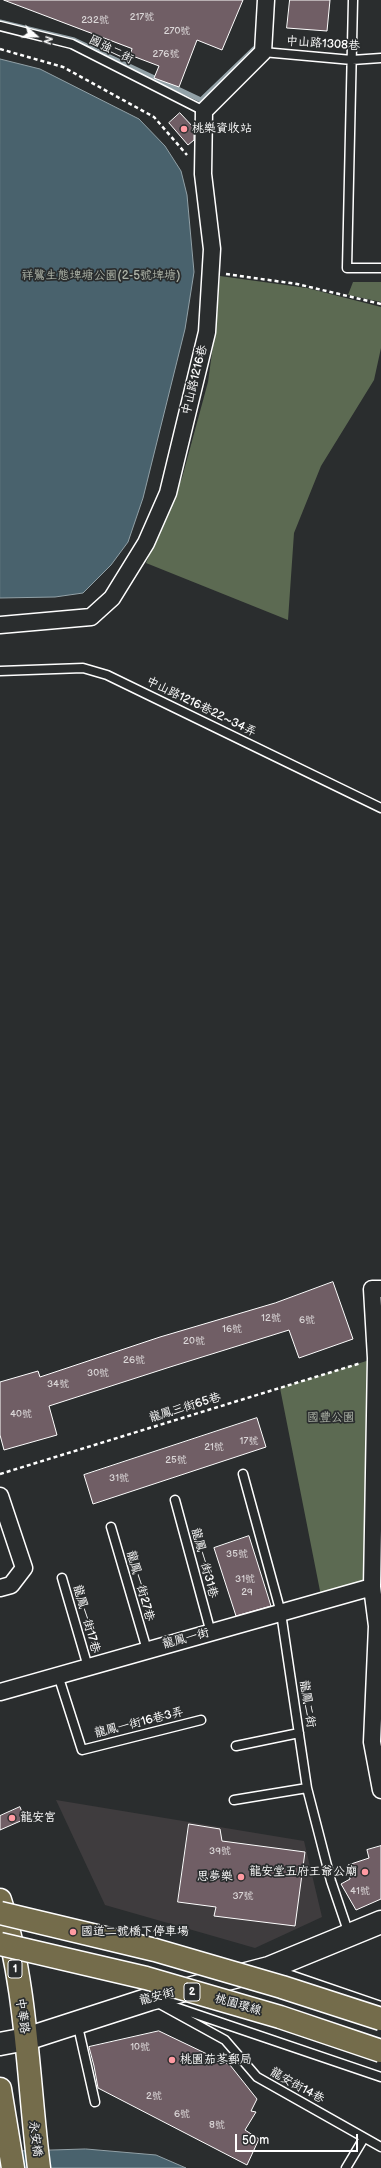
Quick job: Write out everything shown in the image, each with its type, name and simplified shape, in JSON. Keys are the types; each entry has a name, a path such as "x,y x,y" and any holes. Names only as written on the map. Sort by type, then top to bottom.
{"main road":[{"name":"中華路","path":"0,1900 9,1930 26,2039 31,2109"},
{"path":"0,1913 155,1950 282,1987 381,2019"},
{"name":"桃園環線","path":"0,1944 154,1981 280,2017 381,2051"},
{"path":"0,2089 13,2168"},
{"name":"永安橋","path":"31,2109 39,2168"}],"street":[{"path":"204,111 263,52 266,0"},
{"name":"中山路1216巷","path":"0,625 91,617 112,598 146,543 168,493 207,332 212,249 204,174 204,111"},
{"path":"377,1289 377,1528 372,1587 379,1626 372,1742 381,1790"},
{"path":"0,1496 24,1568 11,1585 0,1588"},
{"name":"龍鳳一街","path":"0,1692 372,1587"},
{"name":"龍安街","path":"0,2044 26,2039 150,1999 269,1968 381,1922"}],"lane":[{"path":"353,0 347,268 381,268"},
{"name":"國強二街","path":"0,26 72,44 204,111"},
{"name":"中山路1308巷","path":"263,52 352,60 381,58"},
{"name":"中山路1216巷22~34弄","path":"0,671 83,668 107,675 381,808"},
{"name":"龍鳳二街","path":"243,1474 281,1613 307,1788 331,1881 350,1936"},
{"name":"龍鳳一街31巷","path":"175,1500 211,1633"},
{"name":"龍鳳一街27巷","path":"111,1527 147,1650"},
{"name":"龍鳳一街17巷","path":"62,1578 88,1667"},
{"name":"龍鳳一街16巷3弄","path":"58,1676 82,1750 201,1720"},
{"path":"236,1746 299,1733"},
{"path":"234,1800 307,1788"},
{"path":"269,1968 381,2006"},
{"path":"150,1999 381,2077"},
{"name":"龍安街14巷","path":"150,1999 225,2040 256,2077 381,2147"},
{"path":"77,2022 95,2102"},
{"path":"346,2168 364,2138"}],"path":[{"path":"0,49 64,67 154,117 204,174"},
{"path":"211,272 297,284 381,304"},
{"name":"龍鳳三街65巷","path":"0,1474 376,1358"}],"shaded area":[{"name":"思夢樂","path":"56,1800 304,1841 322,1917 255,1948 105,1905"}],"green space":[{"path":"220,276 307,288 381,307 381,348 374,380 321,466 294,533 288,620 146,563 182,478 208,382 217,316"},
{"path":"353,282 381,282 381,302 348,295"},
{"name":"國豐公園","path":"376,1358 372,1587 322,1601 280,1388"}],"water":[{"name":"祥鷺生態埤塘公園(2-5號埤塘)","path":"0,59 40,69 139,119 165,146 181,171 187,195 194,272 185,329 143,498 128,542 111,565 83,593 55,597 0,598"},
{"path":"86,2149 156,2155 186,2168 0,2168 0,2152"}],"building":[{"path":"4,0 243,0 222,50 197,40 179,87 154,78 159,66 130,55 132,49"},
{"path":"290,0 330,0 327,31 287,28"},
{"name":"桃樂資收站","path":"180,113 194,128 194,140 188,145 169,123"},
{"path":"333,1282 353,1339 299,1358 289,1330 170,1367 49,1406 57,1435 4,1450 0,1435 0,1382 38,1371 40,1377 160,1337 275,1303"},
{"path":"257,1418 266,1447 93,1504 84,1475"},
{"path":"249,1536 271,1606 236,1616 214,1548"},
{"name":"龍安宮","path":"20,1807 25,1819 0,1830 0,1816"},
{"name":"思夢樂","path":"189,1824 220,1829 222,1841 305,1852 295,1926 214,1916 216,1907 178,1902"},
{"name":"龍安堂五府王爺公廟","path":"381,1846 381,1899 356,1910 341,1884 350,1879 348,1865 369,1858 367,1850"},
{"path":"159,2031 230,2065 257,2099 251,2111 256,2112 245,2130 259,2139 247,2165 98,2088 89,2047"}],"waterway":[{"path":"0,22 74,40 201,100 254,49"}],"place":[{"name":"桃樂資收站","path":"184,129"},
{"name":"龍安宮","path":"12,1818"},
{"name":"龍安堂五府王爺公廟","path":"365,1872"},
{"name":"思夢樂","path":"241,1877"},
{"name":"國道二號橋下停車場","path":"73,1932"},
{"name":"桃園茄苳郵局","path":"172,2060"}]}
